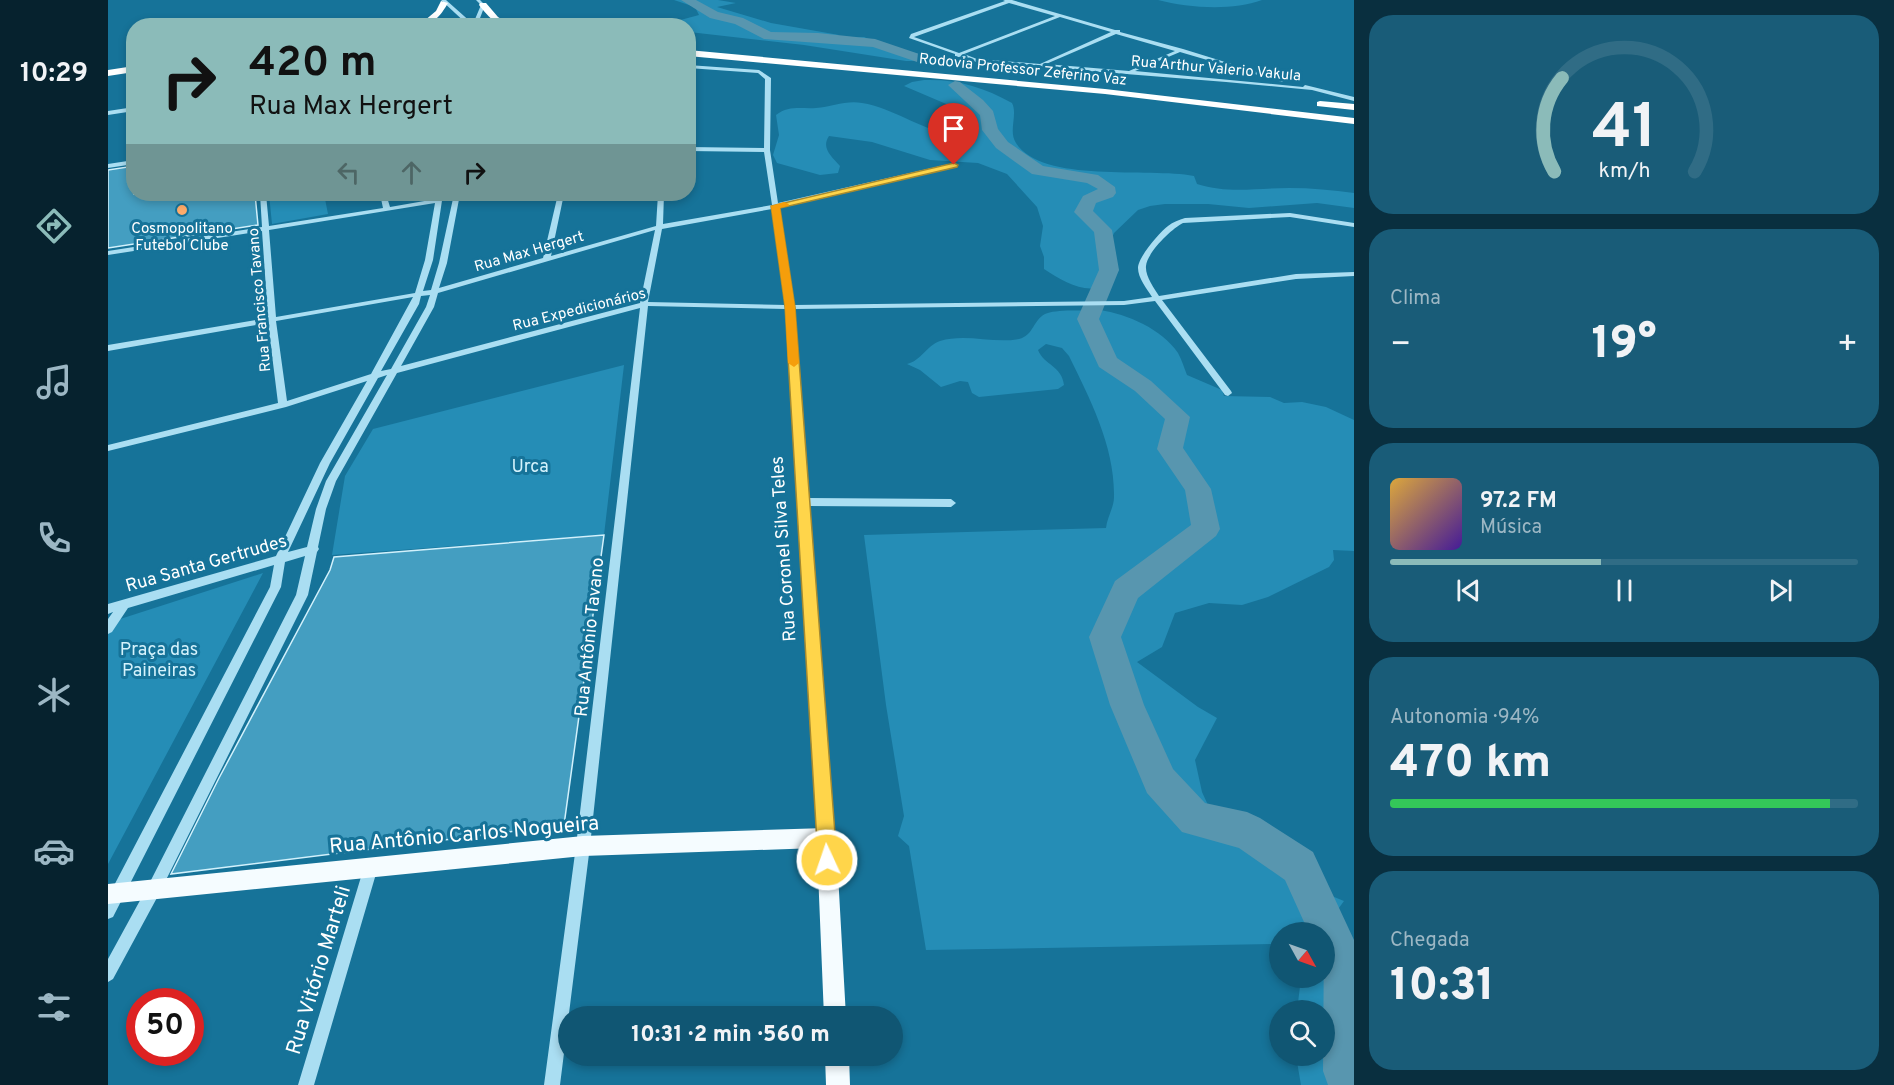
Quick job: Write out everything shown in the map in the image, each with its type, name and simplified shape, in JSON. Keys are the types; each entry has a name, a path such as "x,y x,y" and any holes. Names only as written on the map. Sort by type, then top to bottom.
{"highway":[{"path":"432,18 446,1"},
{"path":"480,3 494,18"},
{"name":"Rodovia Professor Zeferino Vaz","path":"696,46 1232,96 1354,112"},
{"name":"Rodovia Professor Zeferino Vaz","path":"696,53 1289,106"},
{"path":"108,65 126,62"},
{"path":"108,73 126,70"},
{"path":"1232,96 1289,106 1354,122"},
{"path":"1311,103 1354,107"}],"main road":[{"name":"Rua Antônio Carlos Nogueira","path":"113,894 584,846 826,838"},
{"name":"Rua Coronel Silva Teles","path":"826,838 834,1006"},
{"path":"834,1083 836,1066"}],"street":[{"path":"446,1 464,18"},
{"path":"1007,1 1118,31 1310,89 1354,99"},
{"name":"Rua Arthur Valerio Vakula","path":"1007,1 913,35 911,38 976,60 1310,89"},
{"path":"475,18 480,3"},
{"path":"957,55 1062,15"},
{"path":"1039,66 1118,31"},
{"path":"1129,72 1180,50"},
{"name":"Rua Coronel Silva Teles","path":"696,67 759,72 768,78 767,150 790,307 826,838"},
{"path":"1226,80 1245,69"},
{"path":"108,112 126,110"},
{"path":"696,149 767,150"},
{"path":"108,166 126,163"},
{"name":"Rua Max Hergert","path":"108,348 437,291 658,227 775,206 954,165"},
{"name":"Rua Francisco Tavano","path":"264,201 272,319 283,405"},
{"path":"385,201 387,210"},
{"path":"108,253 266,230 387,210 423,201"},
{"path":"108,912 113,894 275,586 280,559 325,463 415,304 429,260 438,201"},
{"path":"108,974 154,889 302,595 321,509 331,481 396,370 437,291 456,201"},
{"path":"546,260 559,201"},
{"name":"Rua Antônio Tavano","path":"552,1085 584,846 644,304 660,201"},
{"path":"1228,393 1142,274 1141,267 1169,227 1176,223 1290,215 1354,225"},
{"name":"Rua Expedicionários","path":"108,448 283,405 374,376 644,304 790,307 1124,303 1258,281 1354,274"},
{"path":"804,502 951,502"},
{"name":"Rua Santa Gertrudes","path":"108,609 314,549"},
{"path":"108,629 124,604"},
{"name":"Rua Vitório Marteli","path":"306,1085 371,867"}],"green space":[{"path":"674,0 718,0 736,3 717,7 771,23 839,35 833,39 864,37 883,45 919,54 928,53 921,59 906,61 804,45 696,33 696,18 688,18 699,15 695,7"},
{"path":"1158,0 1262,0 1237,6 1210,7"},
{"path":"924,80 970,85 1012,103 1014,108 1013,133 1016,143 1029,156 1048,164 1098,172 1194,176 1197,184 1220,189 1297,188 1354,193 1354,208 1317,203 1249,208 1208,204 1150,206 1138,210 1114,233 1111,240 1113,258 1119,270 1111,280 1103,286 1083,288 1063,281 1044,269 1044,257 1040,246 1043,226 1037,207 1007,174 978,163 930,160 872,142 829,136 826,144 830,155 840,166 838,173 820,175 777,163 773,155 779,135 776,115 790,109 816,108 850,102 862,103 885,109 928,128 949,134 971,118 965,112 904,86"},
{"path":"270,201 325,201 328,214 272,224"},
{"path":"1100,310 1143,324 1171,344 1178,353 1187,375 1222,390 1224,396 1270,397 1284,403 1302,402 1326,407 1354,420 1354,551 1333,550 1334,560 1329,567 1268,597 1242,605 1209,603 1175,613 1162,647 1137,662 1198,707 1217,718 1195,760 1202,792 1218,827 1235,840 1290,867 1295,881 1344,901 1331,922 1269,922 1269,944 926,950 909,846 898,836 904,816 886,705 864,535 1106,528 1114,497 1106,442 1085,389 1069,356 1062,348 1046,344 1038,350 1063,379 1064,385 1058,389 979,397 972,393 968,382 960,381 941,387 920,370 907,364 916,360 940,341 960,338 1019,339 1028,334 1045,314"},
{"name":"Urca","path":"624,365 604,535 332,555 345,476 373,429"},
{"name":"Praça das Paineiras","path":"263,573 108,864 108,629 114,621"},
{"path":"1335,950 1354,969 1354,1085 1301,1085 1298,1066 1335,1066 1335,1000 1298,1000 1300,988 1335,988"}],"building":[{"name":"Cosmopolitano Futebol Clube","path":"126,167 126,201 256,201 258,225 108,248 108,170"},
{"path":"604,535 564,825 171,874 219,778 330,570 334,557"}],"waterway":[{"path":"687,0 714,15 739,21 769,36 818,37 875,43 923,60"},
{"path":"955,85 988,114 990,130 1002,145 1038,170 1092,179 1106,187 1107,193 1089,200 1083,212 1103,230 1109,270 1088,319 1107,362 1143,386 1178,417 1170,449 1198,489 1206,529 1126,590 1105,637 1127,705 1160,781 1195,819 1247,831 1299,866 1343,962 1345,1071 1351,1085"}],"slow traffic":[{"path":"784,204 775,206 790,307 794,363"}],"place":[{"name":"Cosmopolitano Futebol Clube","path":"182,210"}],"route":[{"path":"827,860 790,307 775,206 954,165"}]}
